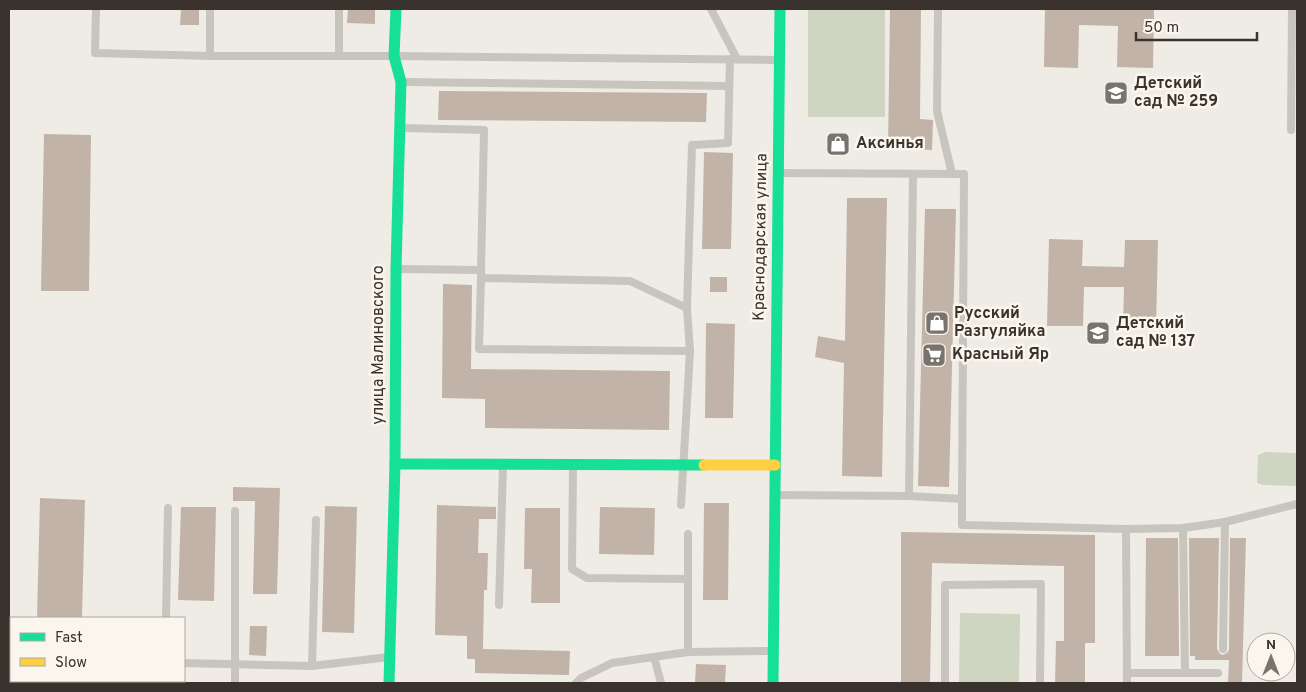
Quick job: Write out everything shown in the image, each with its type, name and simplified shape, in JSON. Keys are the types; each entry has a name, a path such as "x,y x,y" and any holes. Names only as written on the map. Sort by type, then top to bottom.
{"street":[{"name":"улица Малиновского","path":"389,683 395,464 396,269 401,82 394,56 396,9"},
{"name":"Краснодарская улица","path":"773,683 780,9"},
{"path":"395,464 775,465"}],"lane":[{"path":"96,9 95,53 210,56 339,55 779,60"},
{"path":"210,9 210,56"},
{"path":"339,9 339,55"},
{"path":"681,505 690,351 687,308 692,144 728,143 729,86 734,59 711,9"},
{"path":"938,9 938,111 952,174"},
{"path":"1291,130 1292,9"},
{"path":"401,82 729,86"},
{"path":"399,128 484,130 479,349 690,351"},
{"path":"778,173 964,174 962,525 1126,529 1183,528 1225,522 1297,504"},
{"path":"909,496 913,174"},
{"path":"396,269 630,281 687,308"},
{"path":"498,605 503,464"},
{"path":"573,464 572,568 587,578 688,579"},
{"path":"775,495 909,496 962,499"},
{"path":"166,617 168,508"},
{"path":"236,511 236,683"},
{"path":"312,666 316,520"},
{"path":"1223,649 1225,522"},
{"path":"1183,528 1185,672"},
{"path":"1126,529 1127,683"},
{"path":"688,534 688,652"},
{"path":"946,683 946,585 1041,584 1040,683"},
{"path":"576,683 581,678 612,663 688,652 773,651"},
{"path":"185,663 312,666 390,657"},
{"path":"654,657 661,683"},
{"path":"1127,672 1218,673"}],"green space":[{"path":"808,9 885,9 885,117 808,117"},
{"path":"1265,452 1297,453 1297,486 1263,485 1257,483 1258,455"},
{"path":"960,613 1020,614 1019,683 959,683"}],"building":[{"path":"348,9 375,9 375,24 347,23"},
{"path":"890,9 921,9 920,119 933,120 932,150 888,148"},
{"path":"1045,9 1154,9 1153,68 1117,67 1118,26 1079,25 1078,68 1044,67"},
{"path":"181,10 199,10 199,25 180,25"},
{"path":"439,91 707,93 706,122 438,120"},
{"path":"44,134 91,135 89,291 41,291"},
{"name":"Аксинья","path":"847,137 847,151 829,152 829,138"},
{"path":"704,152 733,153 731,249 702,249"},
{"path":"847,198 887,198 882,477 842,476 844,363 815,357 818,336 845,341"},
{"path":"925,209 956,209 949,487 918,486"},
{"path":"1049,239 1083,240 1082,266 1124,267 1125,240 1158,240 1156,329 1123,328 1124,287 1084,287 1083,326 1047,326"},
{"path":"710,277 727,277 727,292 710,292"},
{"path":"443,284 472,285 471,369 670,371 669,430 485,428 485,399 442,398"},
{"path":"706,323 735,324 733,418 705,418"},
{"path":"233,487 280,488 277,594 253,594 255,501 233,501"},
{"path":"40,498 85,500 82,617 37,617"},
{"path":"704,503 729,503 728,600 703,600"},
{"path":"437,505 496,507 496,519 479,519 478,553 488,553 487,590 484,590 483,649 570,651 569,675 475,673 475,659 467,659 467,636 435,635"},
{"path":"325,506 357,507 354,633 322,632"},
{"path":"181,507 216,507 214,601 178,600"},
{"path":"600,507 655,508 654,555 599,554"},
{"path":"525,508 560,508 560,603 531,603 532,569 524,569"},
{"path":"901,532 1095,535 1095,643 1085,643 1085,683 1055,683 1056,641 1064,641 1064,566 932,563 930,683 901,683"},
{"path":"1146,538 1178,538 1179,656 1145,656"},
{"path":"1189,538 1219,538 1217,649 1223,655 1229,649 1230,538 1246,538 1242,683 1228,683 1229,660 1195,660 1195,656 1190,656"},
{"path":"250,626 267,626 266,656 249,655"},
{"path":"696,664 726,665 725,683 695,683"}],"traffic: fast":[{"path":"389,683 395,464 396,269 401,82 394,56 396,9"},
{"path":"773,683 780,9"},
{"path":"395,464 704,465"}],"traffic: slow":[{"path":"704,465 775,465"}],"place":[{"name":"Детский сад № 259","path":"1116,93"},
{"name":"Аксинья","path":"838,144"},
{"name":"Русский Разгуляйка","path":"937,323"},
{"name":"Детский сад № 137","path":"1098,333"},
{"name":"Красный Яр","path":"934,355"}]}
